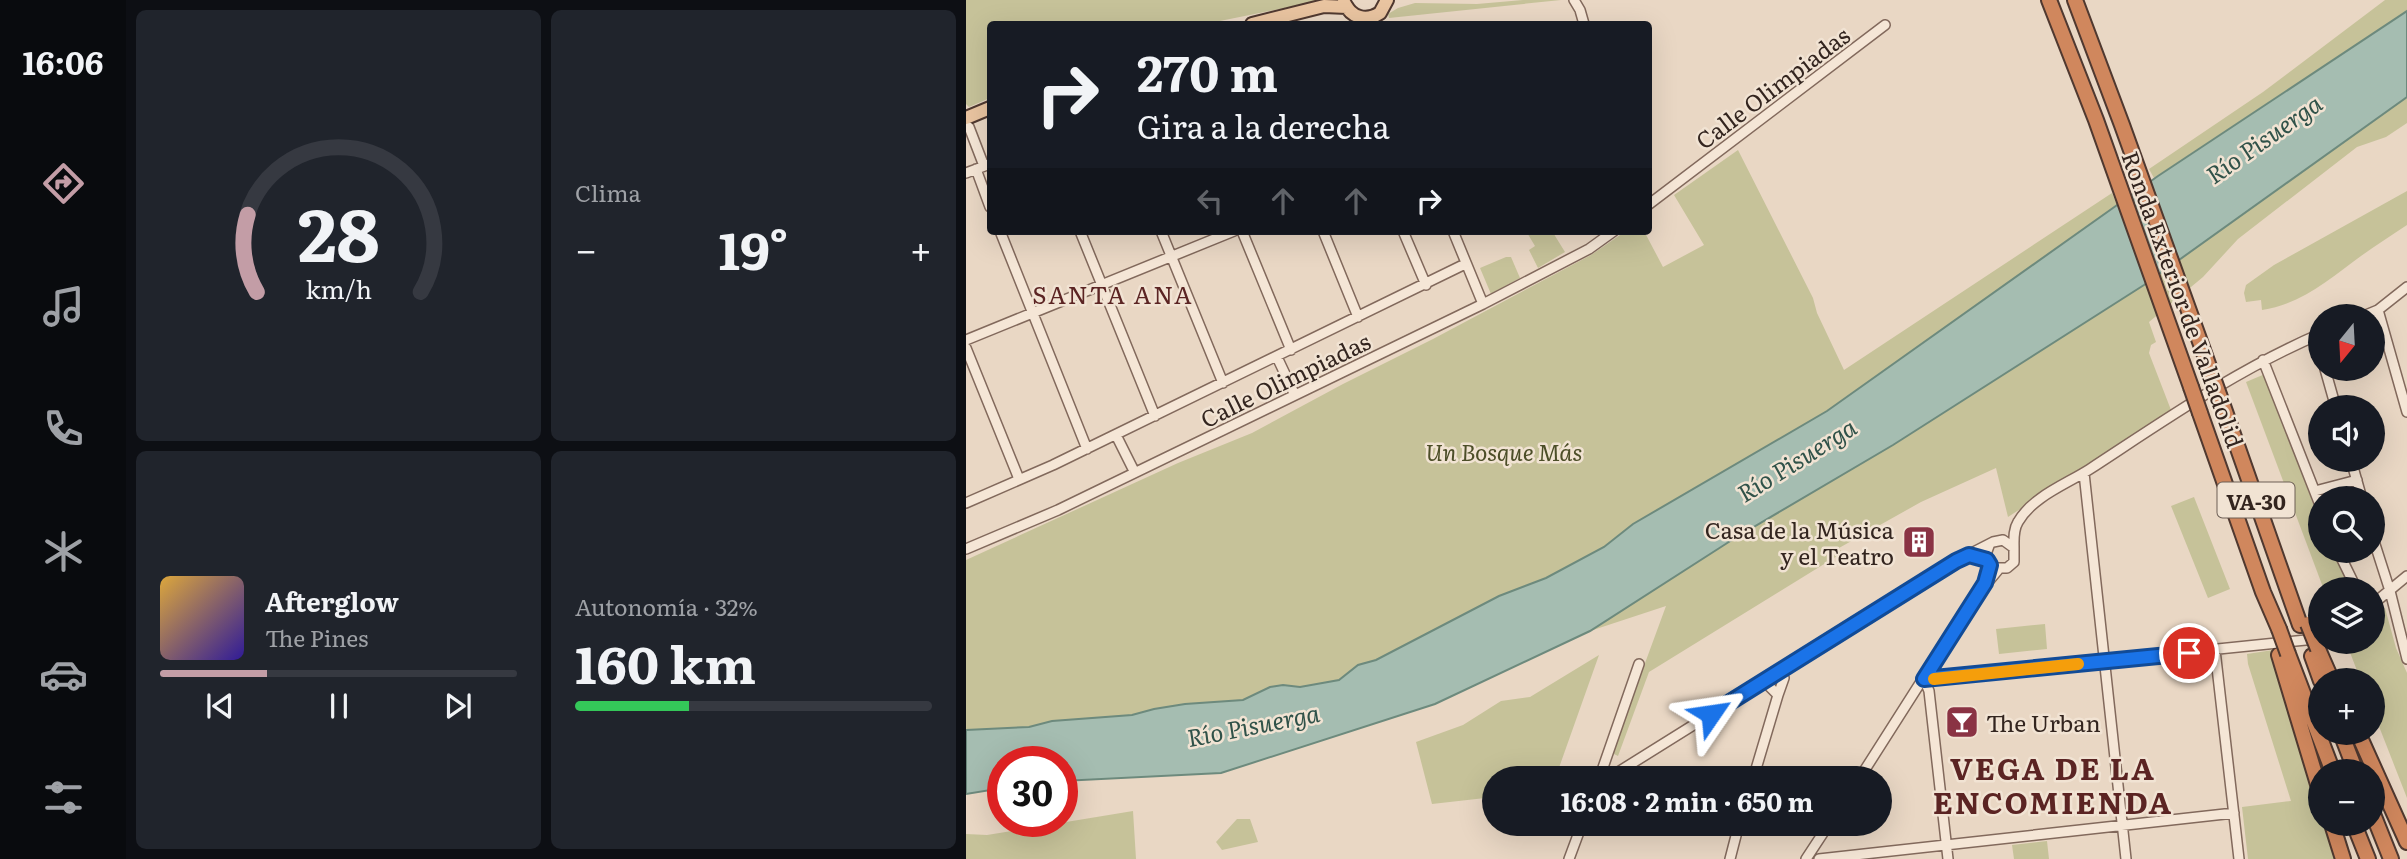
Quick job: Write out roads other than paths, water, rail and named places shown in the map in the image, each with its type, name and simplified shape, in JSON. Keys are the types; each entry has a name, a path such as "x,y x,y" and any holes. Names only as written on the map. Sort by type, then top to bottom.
{"highway":[{"name":"Ronda Exterior de Valladolid","path":"2049,0 2104,142 2284,654 2328,759"},
{"name":"Ronda Exterior de Valladolid","path":"2075,0 2292,599 2308,632"},
{"path":"2284,654 2312,759"},
{"path":"2363,745 2407,842"},
{"path":"2336,836 2343,859"},
{"path":"2359,836 2368,859"},
{"path":"2382,836 2391,859"}],"main road":[{"path":"1263,21 1329,3 1345,4 1368,21 1390,2"},
{"path":"967,122 987,110"}],"street":[{"path":"1574,0 1581,5"},
{"name":"Calle Olimpiadas","path":"1652,202 1885,25"},
{"path":"967,122 987,196"},
{"path":"1002,235 1087,449"},
{"path":"1082,235 1155,416"},
{"path":"1163,235 1223,383"},
{"path":"966,340 1224,235"},
{"path":"1244,235 1291,351"},
{"path":"1326,235 1358,317"},
{"path":"1405,235 1426,285"},
{"path":"1454,235 1483,304"},
{"name":"Calle Olimpiadas","path":"966,549 1058,510 1483,304 1589,248 1608,235"},
{"path":"966,503 1087,449 1461,266"},
{"path":"2385,304 2407,287"},
{"path":"2385,332 2405,393 2407,412"},
{"path":"1628,766 1956,561 2003,540 2029,509 2054,489 2084,473 2234,376 2308,340"},
{"path":"966,348 1020,479"},
{"path":"1278,357 1293,391"},
{"path":"2263,360 2313,486"},
{"path":"1116,435 1133,469"},
{"path":"2355,472 2359,486"},
{"path":"2084,473 2126,859"},
{"path":"2334,486 2357,480"},
{"path":"1969,555 2007,568 2014,562 2014,530"},
{"path":"2003,540 2014,548"},
{"path":"1867,766 1985,583 1992,565 1986,553 1989,546"},
{"path":"2381,563 2407,659"},
{"path":"2385,595 2407,576"},
{"path":"1924,679 2308,640"},
{"path":"2215,650 2239,859"},
{"path":"1604,766 1639,664"},
{"path":"1757,766 1784,678 1780,670"},
{"path":"1924,679 1930,691 1948,859"},
{"path":"1764,681 1778,695"},
{"path":"1819,859 2234,813"},
{"path":"1569,859 1578,836"},
{"path":"1730,859 1736,836"},
{"path":"1806,859 1821,836"}],"water":[{"name":"Río Pisuerga","path":"2407,11 2407,97 2144,285 1893,445 1735,538 1590,631 1435,704 1221,773 1078,780 1078,746 987,746 987,791 966,794 966,730 1029,727 1052,721 1132,715 1185,704 1243,700 1270,687 1300,687 1339,680 1358,665 1376,660 1499,596 1546,578 1604,547 1633,524 1827,411 2158,176"}],"place":[{"name":"Casa de la Música y el Teatro","path":"1919,542"},
{"name":"The Urban","path":"1962,722"}],"district":[{"name":"SANTA ANA","path":"1113,293"},
{"name":"VEGA DE LA ENCOMIENDA","path":"2053,784"}],"park label":[{"name":"Un Bosque Más","path":"1504,451"}]}
